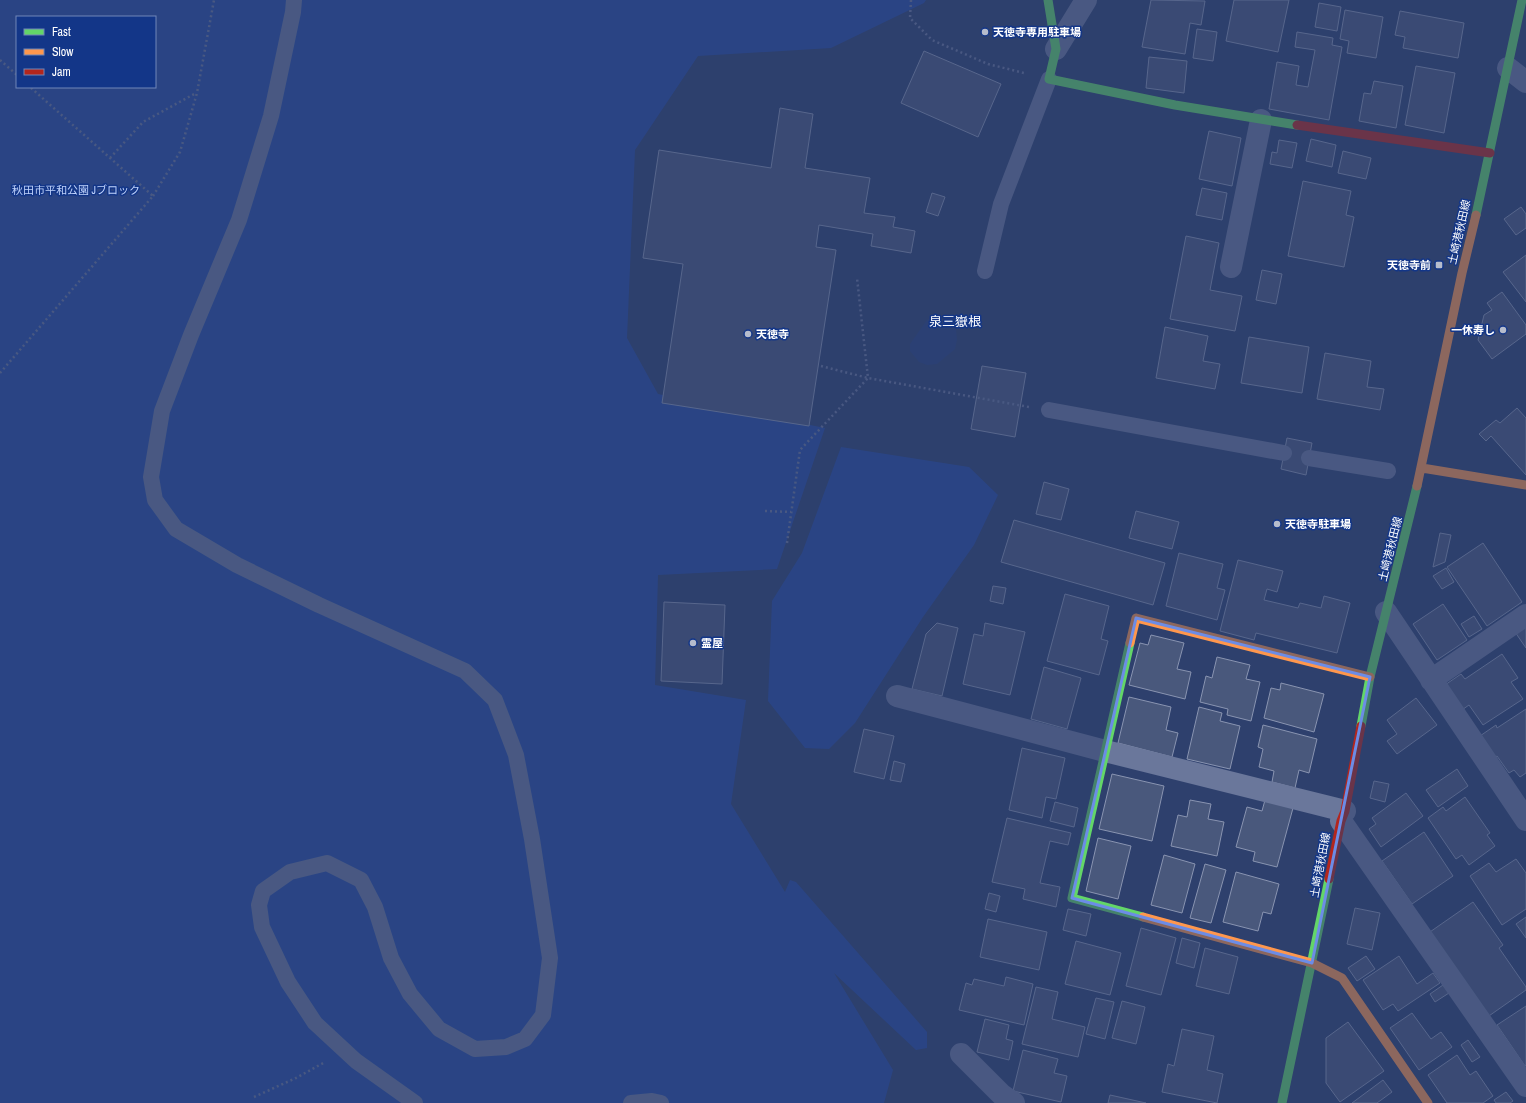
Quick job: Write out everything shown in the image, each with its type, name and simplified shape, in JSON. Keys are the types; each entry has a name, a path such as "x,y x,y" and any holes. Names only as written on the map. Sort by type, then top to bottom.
{"street":[{"path":"1048,0 1056,49"},
{"path":"1086,0 1056,49 1049,80 1175,106 1490,153"},
{"name":"土崎港秋田線","path":"1282,1103 1343,816 1370,677 1422,468 1462,273 1490,153 1522,0"},
{"path":"1508,68 1526,82"},
{"path":"1231,267 1261,120"},
{"path":"1422,468 1526,485"},
{"path":"1386,612 1526,820"},
{"path":"1431,680 1526,615"},
{"path":"1370,677 1136,618 1072,898 1312,963 1342,978 1428,1103"},
{"path":"897,696 1343,816 1526,1086"},
{"path":"961,1054 1002,1095 1014,1103"}],"lane":[{"path":"294,0 293,12 271,116 239,220 191,335 162,411 151,477 155,500 176,529 244,568 326,608 466,671 495,700 516,755 532,839 550,958 543,1015 525,1039 506,1047 475,1050 439,1029 410,994 391,958 375,907 361,880 327,863 290,872 264,891 259,905 262,927 288,982 315,1023 356,1061 415,1103"},
{"path":"985,271 1001,204 1049,80"},
{"path":"1049,410 1284,453"},
{"path":"1309,458 1388,471"},
{"path":"631,1103 652,1101 661,1103"}],"path":[{"path":"0,373 153,196 180,152 197,93 214,0"},
{"path":"911,0 910,18 932,40 988,64 1049,80"},
{"path":"0,60 16,74"},
{"path":"31,88 153,196"},
{"path":"110,158 143,122 197,93"},
{"path":"787,543 800,450 868,378 857,278"},
{"path":"821,366 868,378 1049,410"},
{"path":"765,512 791,512"},
{"path":"254,1097 296,1078 344,1051"}],"highlighted area":[{"path":"1136,618 1370,677 1312,963 1072,898"}],"green space":[{"name":"秋田市平和公園 Jブロック","path":"0,0 926,0 924,3 831,48 698,56 635,150 627,338 658,394 825,428 777,569 658,575 655,685 746,700 731,804 785,892 790,880 796,882 927,1032 927,1048 916,1050 834,973 893,1070 884,1103 0,1103"},
{"path":"841,447 969,467 998,495 974,545 923,617 855,723 829,749 805,748 768,701 772,601 802,553"}],"shaded area":[{"path":"934,316 944,320 956,329 957,340 955,349 937,364 927,365 919,362 910,351 910,344 927,320"}],"building":[{"path":"1151,0 1205,1 1201,25 1190,23 1185,54 1142,47"},
{"path":"1234,0 1289,0 1278,52 1226,41"},
{"path":"1319,3 1341,7 1337,31 1315,27"},
{"path":"1345,10 1383,17 1376,58 1347,53 1349,41 1340,39"},
{"path":"1400,11 1464,23 1458,58 1403,48 1405,37 1395,35"},
{"path":"1197,29 1217,32 1213,61 1193,58"},
{"path":"1297,32 1333,38 1332,45 1342,47 1329,120 1269,109 1277,62 1299,66 1296,85 1308,87 1315,50 1295,47"},
{"path":"924,51 1001,84 978,137 901,103"},
{"path":"1149,57 1187,61 1184,93 1146,88"},
{"path":"1416,66 1455,73 1444,133 1405,125"},
{"path":"1374,81 1403,86 1396,128 1359,121 1364,93 1371,94"},
{"name":"天徳寺","path":"780,108 813,114 805,168 870,178 864,213 895,217 893,227 915,231 911,253 871,246 873,234 819,225 816,247 836,250 809,426 662,403 683,264 643,258 659,150 771,168"},
{"path":"1209,131 1241,138 1232,186 1199,179"},
{"path":"1311,139 1336,145 1332,167 1306,161"},
{"path":"1279,140 1297,143 1292,168 1270,164 1272,152 1277,153"},
{"path":"1343,151 1371,158 1366,179 1338,173"},
{"path":"1303,181 1351,191 1346,215 1354,217 1344,267 1288,256"},
{"path":"1202,188 1227,193 1222,220 1196,215"},
{"path":"932,193 945,197 938,216 926,212"},
{"path":"1521,207 1526,214 1526,228 1516,235 1504,219"},
{"path":"1186,236 1219,243 1210,290 1242,296 1235,331 1170,319"},
{"path":"1526,255 1526,302 1503,272"},
{"path":"1262,270 1282,274 1276,304 1256,300"},
{"name":"一休寿し","path":"1502,292 1526,325 1526,334 1492,359 1478,340 1484,315 1492,310 1487,303"},
{"path":"1165,327 1208,336 1203,361 1220,364 1215,389 1156,378"},
{"path":"1249,337 1309,347 1302,393 1241,383"},
{"path":"1325,353 1371,361 1367,387 1384,389 1380,410 1317,399"},
{"path":"982,366 1026,373 1015,437 971,429"},
{"path":"1517,408 1526,418 1526,475 1491,436 1486,441 1479,434 1496,420 1500,423"},
{"path":"1287,438 1312,443 1306,475 1281,469"},
{"path":"1044,482 1069,489 1061,520 1036,514"},
{"path":"1136,511 1179,522 1172,549 1129,538"},
{"path":"1014,520 1165,563 1153,605 1001,562"},
{"path":"1440,533 1451,535 1445,562 1433,567"},
{"path":"1483,543 1522,602 1487,626 1447,567"},
{"path":"1179,553 1223,564 1217,588 1225,590 1217,620 1166,606"},
{"path":"1238,560 1283,571 1277,592 1267,589 1264,600 1298,608 1300,603 1321,608 1324,596 1350,603 1337,653 1256,633 1254,640 1220,631"},
{"path":"1446,568 1454,582 1442,589 1433,576"},
{"path":"993,586 1006,588 1003,604 990,601"},
{"path":"1065,594 1109,606 1101,639 1108,641 1099,675 1047,661"},
{"name":"霊屋","path":"664,602 725,605 722,684 661,681"},
{"path":"1443,604 1467,640 1437,660 1413,624"},
{"path":"1474,616 1482,629 1469,637 1461,624"},
{"path":"937,623 958,628 942,696 912,689 926,634"},
{"path":"985,623 1025,632 1010,695 963,684 974,634 983,636"},
{"path":"1526,625 1526,648 1515,632"},
{"path":"1151,635 1184,643 1177,669 1191,672 1185,699 1129,685 1140,643 1148,645"},
{"path":"1502,654 1518,678 1511,682 1523,699 1483,725 1469,705 1459,712 1442,687 1461,674 1465,679"},
{"path":"1217,657 1250,665 1246,679 1260,682 1251,721 1227,715 1228,709 1200,702 1206,676 1212,678"},
{"path":"1044,667 1081,678 1067,729 1031,719"},
{"path":"1281,683 1324,694 1314,732 1264,718 1271,688 1280,690"},
{"path":"1129,697 1171,707 1166,730 1178,733 1172,757 1118,743"},
{"path":"1416,698 1437,725 1397,754 1387,741 1397,734 1387,720"},
{"path":"1199,707 1222,713 1220,721 1240,726 1230,769 1187,759"},
{"path":"1526,709 1526,773 1520,777 1514,770 1509,773 1497,756 1491,760 1477,738 1496,725 1497,728"},
{"path":"1263,725 1317,739 1309,773 1299,770 1295,788 1272,782 1274,771 1259,767 1263,749 1258,747"},
{"path":"864,729 894,736 884,779 854,772"},
{"path":"1022,748 1065,758 1056,799 1046,797 1042,818 1009,810"},
{"path":"894,761 905,764 901,782 890,780"},
{"path":"1457,769 1468,786 1438,807 1426,790"},
{"path":"1112,774 1164,786 1152,841 1099,829"},
{"path":"1374,781 1389,784 1385,802 1370,798"},
{"path":"1406,793 1423,816 1381,847 1369,829 1376,824 1372,818"},
{"path":"1465,797 1490,833 1487,835 1495,846 1469,865 1462,855 1456,859 1428,818 1443,807 1446,811"},
{"path":"1190,800 1211,804 1208,819 1224,822 1217,856 1171,846 1178,815 1187,817"},
{"path":"1265,800 1293,808 1277,867 1253,861 1255,852 1236,847 1247,807 1262,811"},
{"path":"1055,802 1078,808 1074,827 1050,821"},
{"path":"1007,818 1071,833 1068,845 1050,841 1040,883 1060,887 1056,907 1023,899 1025,889 992,882"},
{"path":"1424,832 1453,876 1412,904 1382,861"},
{"path":"1098,838 1131,846 1118,899 1086,891"},
{"path":"1164,855 1195,864 1182,913 1151,905"},
{"path":"1516,859 1526,873 1526,909 1502,925 1470,876 1489,863 1496,872"},
{"path":"1205,864 1226,870 1211,923 1190,918"},
{"path":"1236,872 1279,884 1271,914 1263,912 1258,931 1223,922"},
{"path":"989,893 1000,896 996,912 985,909"},
{"path":"1473,902 1503,945 1499,948 1526,987 1526,990 1486,1018 1427,934"},
{"path":"1355,908 1380,913 1372,950 1347,944"},
{"path":"1068,909 1091,914 1086,936 1063,930"},
{"path":"1526,917 1526,938 1516,924"},
{"path":"988,919 1047,932 1039,970 980,957"},
{"path":"1141,928 1176,938 1161,995 1126,986"},
{"path":"1182,938 1200,943 1194,968 1176,963"},
{"path":"1076,941 1121,953 1110,995 1065,984"},
{"path":"1205,948 1238,957 1229,994 1196,986"},
{"path":"1366,956 1375,969 1357,981 1348,968"},
{"path":"1399,956 1417,984 1433,973 1440,983 1398,1011 1393,1004 1383,1010 1363,980"},
{"path":"1006,977 1033,984 1024,1025 959,1010 966,983 972,985 974,979 1004,986"},
{"path":"1443,985 1449,993 1435,1002 1430,994"},
{"path":"1036,987 1058,992 1052,1019 1085,1027 1078,1057 1022,1044"},
{"path":"1096,998 1114,1002 1105,1039 1086,1034"},
{"path":"1122,1001 1145,1007 1136,1044 1112,1038"},
{"path":"1526,1006 1526,1065 1525,1066 1497,1025"},
{"path":"1412,1013 1431,1039 1441,1032 1452,1047 1419,1070 1390,1028"},
{"path":"985,1019 1009,1025 1006,1039 1013,1041 1009,1060 977,1052"},
{"path":"1348,1022 1384,1071 1340,1102 1326,1083 1326,1038"},
{"path":"1182,1029 1214,1036 1207,1070 1223,1074 1217,1103 1162,1092 1168,1064 1174,1066"},
{"path":"1468,1040 1480,1057 1472,1062 1461,1045"},
{"path":"1023,1050 1058,1059 1054,1073 1067,1076 1061,1102 1013,1091"},
{"path":"1457,1055 1470,1075 1476,1071 1493,1096 1483,1103 1447,1103 1428,1075"},
{"path":"1383,1080 1392,1092 1377,1103 1352,1103"},
{"path":"1506,1092 1513,1101 1510,1103 1496,1103 1494,1100"},
{"path":"1110,1095 1146,1103 1108,1103"}],"traffic: fast":[{"path":"1048,0 1056,49 1049,79 1175,105 1297,125"},
{"path":"1476,215 1522,0"},
{"path":"1361,726 1370,677 1417,486"},
{"path":"1130,643 1072,898 1143,917"},
{"path":"1282,1103 1329,879"}],"traffic: slow":[{"path":"1417,486 1462,273 1476,215"},
{"path":"1422,468 1526,485"},
{"path":"1130,643 1136,618 1370,677"},
{"path":"1143,917 1312,963 1342,978 1428,1103"}],"traffic: jam":[{"path":"1297,125 1490,153"},
{"path":"1329,879 1341,821 1345,811 1361,726"}],"place":[{"name":"天徳寺専用駐車場","path":"985,32"},
{"name":"天徳寺前","path":"1439,265"},
{"name":"一休寿し","path":"1503,330"},
{"name":"天徳寺","path":"748,334"},
{"name":"天徳寺駐車場","path":"1277,524"},
{"name":"霊屋","path":"693,643"}],"district":[{"name":"泉三嶽根","path":"955,321"}]}
